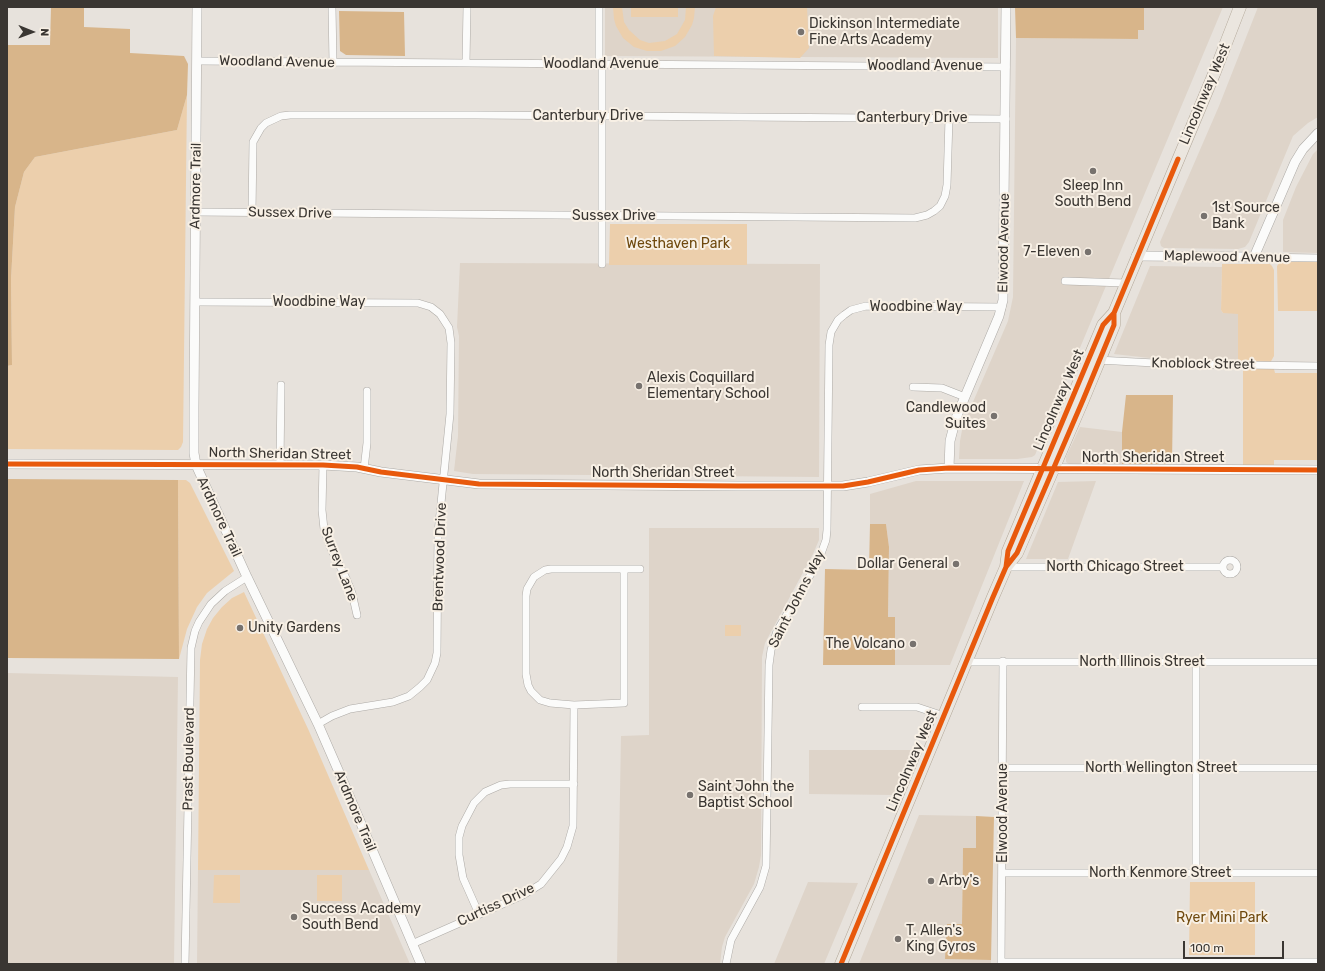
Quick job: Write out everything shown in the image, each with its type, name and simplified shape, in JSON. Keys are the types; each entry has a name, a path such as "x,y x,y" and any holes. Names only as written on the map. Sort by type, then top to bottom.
{"main road":[{"name":"Lincolnway West","path":"841,964 1006,567 1018,554 1048,470 1094,360 1114,326 1114,313 1125,283 1211,81 1240,7"}],"street":[{"name":"Ardmore Trail","path":"197,7 194,453 196,465 247,577 318,724 421,964"},
{"path":"332,7 333,63"},
{"path":"466,7 466,63"},
{"path":"599,7 603,116 602,264"},
{"name":"Elwood Avenue","path":"949,468 952,429 1002,307 1006,119 1006,7"},
{"name":"Woodland Avenue","path":"197,61 1006,67"},
{"name":"Canterbury Drive","path":"252,213 254,142 261,128 270,121 281,116 398,115 1006,119"},
{"name":"Sussex Drive","path":"195,212 919,217 934,211 940,206 945,196 947,185 949,118"},
{"path":"1254,257 1295,162 1307,144 1318,133"},
{"name":"Maplewood Avenue","path":"1136,256 1318,258"},
{"path":"1065,280 1125,283"},
{"name":"Woodbine Way","path":"195,302 410,302 426,304 440,314"},
{"name":"Woodbine Way","path":"829,345 831,332 838,320 851,310 866,306 1002,307"},
{"name":"Brentwood Drive","path":"318,724 332,716 350,709 393,702 410,696 420,688 432,672 437,653 438,534 450,431 452,343 449,328 440,314"},
{"name":"Saint Johns Way","path":"726,964 731,940 760,887 766,866 770,650 778,631 821,556 827,530 829,345"},
{"name":"Knoblock Street","path":"1094,360 1174,364 1318,366"},
{"path":"280,464 281,385"},
{"path":"912,387 942,388 965,397"},
{"path":"364,469 367,443 367,391"},
{"name":"North Sheridan Street","path":"7,464 324,465 444,480 490,484 828,486 855,485 919,470 949,468 1048,470 1318,470"},
{"name":"Surrey Lane","path":"324,465 322,510 324,528 331,549 349,586 357,614"},
{"name":"North Chicago Street","path":"1006,567 1223,567"},
{"path":"624,570 624,703 574,705 550,703 540,700 532,694 528,685 526,674 526,596 527,589 534,577 539,573 551,569 640,569"},
{"name":"Prast Boulevard","path":"185,964 191,648 197,626 211,604 225,591 247,577"},
{"name":"Elwood Avenue","path":"1001,963 1003,661"},
{"name":"North Illinois Street","path":"967,662 1318,662"},
{"path":"1196,662 1196,873"},
{"name":"Curtiss Drive","path":"412,944 523,895 541,884 561,859 567,847 573,826 574,705"},
{"path":"862,707 917,707 944,716"},
{"name":"North Wellington Street","path":"1003,768 1318,768"},
{"path":"479,914 463,878 458,855 459,837 462,826 474,803 486,792 501,785 574,784"},
{"name":"North Kenmore Street","path":"1002,873 1318,873"},
{"path":"1001,963 1318,962"}],"shaded area":[{"path":"51,7 84,7 84,27 130,29 130,53 184,56 188,64 187,95 177,130 35,157 24,172 15,207 11,279 12,365 7,366 7,45 50,45"},
{"name":"Dickinson Intermediate Fine Arts Academy","path":"605,7 998,7 998,58 605,56"},
{"path":"1015,7 1144,7 1144,30 1138,30 1138,39 1016,38"},
{"path":"1144,7 1223,7 1035,455 1032,457 1017,459 959,459 963,425 1008,321 1013,297 1016,38 1138,39 1138,30 1144,29"},
{"path":"1258,7 1318,7 1318,117 1308,123 1293,136 1249,242 1245,247 1238,249 1164,248 1161,246 1160,242 1219,106"},
{"path":"339,11 404,12 405,56 346,55 340,51"},
{"path":"1318,149 1318,253 1283,252 1283,220 1296,187 1313,154"},
{"name":"Alexis Coquillard Elementary School","path":"460,263 820,264 819,477 473,474 454,471 458,436 459,336 457,327"},
{"path":"1150,266 1222,267 1221,310 1223,313 1238,313 1238,361 1168,360 1114,354"},
{"path":"1126,395 1173,395 1172,464 1122,465 1122,432"},
{"path":"1080,427 1122,432 1122,465 1070,465 1066,462 1066,457"},
{"path":"7,479 178,480 179,659 7,658"},
{"path":"916,481 1024,481 950,665 895,665 895,617 888,617 889,547 886,524 870,524 870,494"},
{"path":"1096,481 1068,559 1026,559 1058,482"},
{"path":"870,524 886,524 889,547 888,617 895,617 895,665 823,665 825,569 869,570"},
{"name":"Saint John the Baptist School","path":"649,528 819,528 819,540 813,554 765,643 762,657 761,855 754,884 725,937 720,964 617,964 621,736 649,735"},
{"path":"7,673 178,677 174,964 7,964"},
{"path":"809,750 914,750 895,795 809,794"},
{"path":"919,815 976,816 976,849 963,848 962,924 946,959 991,960 991,964 859,964"},
{"path":"976,816 994,817 991,960 945,959 947,924 962,924 963,848 976,848"},
{"name":"Success Academy South Bend","path":"198,870 369,870 410,964 197,964"},
{"path":"808,882 858,883 824,964 774,964"}],"green space":[{"path":"613,7 622,7 624,22 629,30 640,40 649,43 665,41 677,34 685,20 686,7 695,7 692,25 685,37 675,46 661,51 647,51 634,47 623,38 616,26"},
{"path":"631,7 678,7 678,17 631,17"},
{"path":"716,7 807,7 809,48 800,58 714,56 713,16"},
{"path":"187,95 183,442 181,447 178,450 8,449 7,366 12,365 11,279 15,207 24,172 35,157 177,130"},
{"name":"Westhaven Park","path":"610,224 747,224 747,265 609,265"},
{"path":"1280,262 1318,262 1318,311 1278,311 1277,266"},
{"path":"1222,264 1270,264 1274,270 1274,356 1270,363 1238,362 1238,314 1223,313 1221,310"},
{"path":"1243,369 1274,369 1275,373 1318,373 1318,460 1274,460 1274,465 1243,465"},
{"path":"178,480 186,480 190,483 234,571 207,593 197,607 187,629 179,659"},
{"path":"244,592 309,731 369,870 198,870 200,660 202,644 207,629 213,618 232,598"},
{"path":"725,625 741,625 741,636 725,636"},
{"path":"214,875 240,875 240,903 213,903"},
{"path":"317,875 342,875 342,901 317,901"},
{"name":"Ryer Mini Park","path":"1190,882 1255,882 1255,955 1189,955"}],"cycle path":[{"path":"1006,567 1008,551 1103,325 1114,313 1178,159"},
{"path":"841,964 993,597 1006,567 1017,553 1083,400 1114,325 1114,313"},
{"path":"7,464 323,465 357,467 381,472 479,484 738,486 843,486 868,482 919,470 949,468 1318,470"}],"place":[{"name":"Dickinson Intermediate Fine Arts Academy","path":"801,32"},
{"name":"Sleep Inn South Bend","path":"1093,171"},
{"name":"1st Source Bank","path":"1204,216"},
{"name":"7-Eleven","path":"1088,252"},
{"name":"Alexis Coquillard Elementary School","path":"639,386"},
{"name":"Candlewood Suites","path":"994,416"},
{"name":"Dollar General","path":"956,564"},
{"name":"Unity Gardens","path":"240,628"},
{"name":"The Volcano","path":"913,644"},
{"name":"Saint John the Baptist School","path":"690,795"},
{"name":"Arby's","path":"931,881"},
{"name":"Success Academy South Bend","path":"294,917"},
{"name":"T. Allen's King Gyros","path":"898,939"}]}
